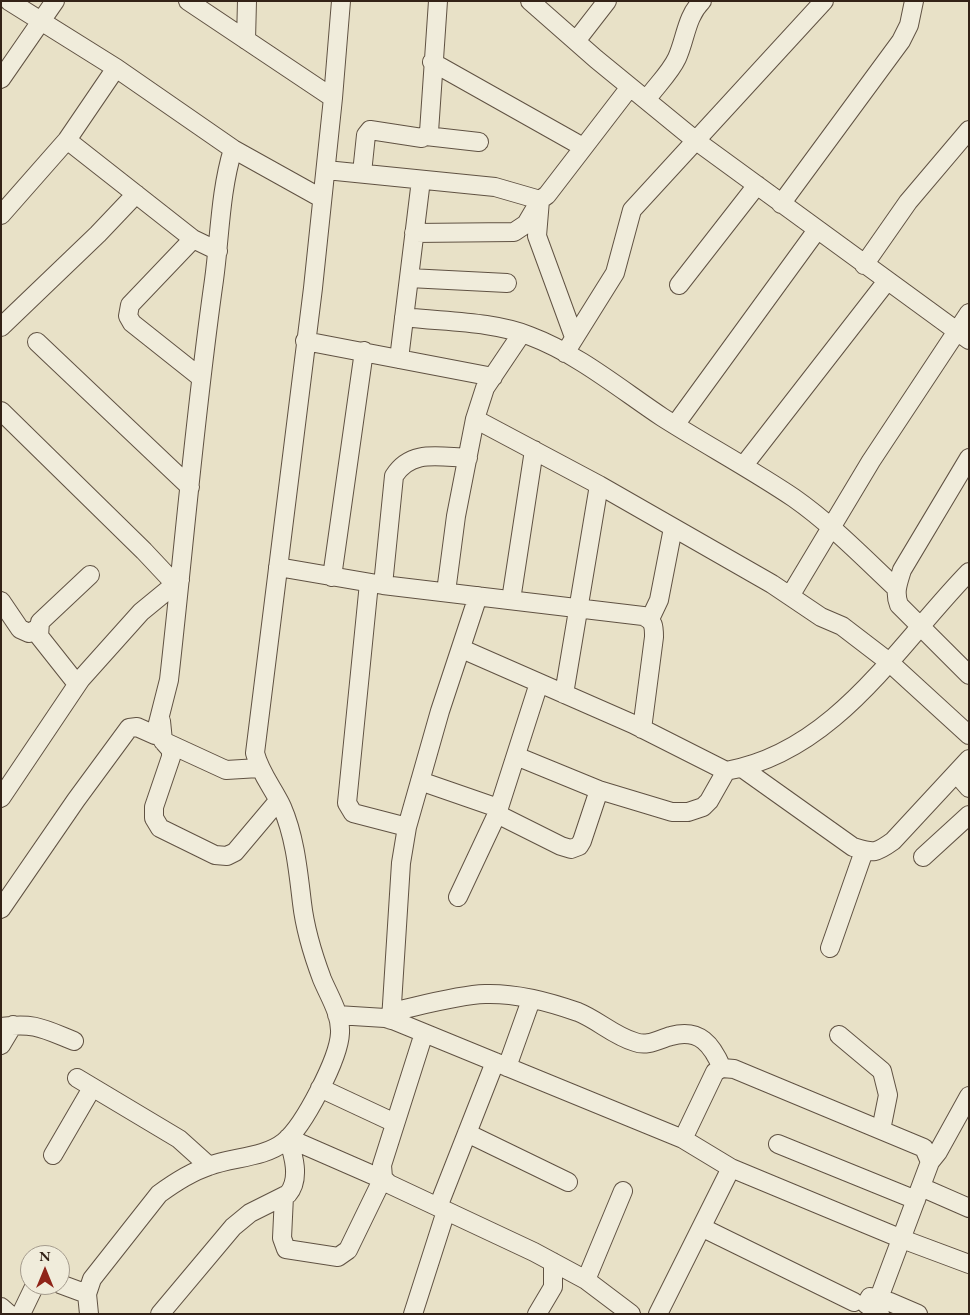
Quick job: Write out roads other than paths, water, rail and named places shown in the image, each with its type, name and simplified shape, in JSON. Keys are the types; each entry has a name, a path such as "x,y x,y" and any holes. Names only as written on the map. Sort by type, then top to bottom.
{"street":[{"path":"9,1 116,68 232,149 321,198"},
{"path":"1,79 43,22 55,1"},
{"path":"188,1 333,98"},
{"path":"246,40 247,1"},
{"path":"89,1314 87,1294 92,1279 159,1194 173,1184 208,1166 268,1150 288,1138 320,1088 338,1046 340,1032 337,1015 313,954 302,905 295,850 278,801 259,768 255,753 255,742 296,435 321,198 326,170 341,1"},
{"path":"426,136 428,132 438,1"},
{"path":"530,1 695,140 963,337"},
{"path":"576,41 607,1"},
{"path":"647,100 676,59 693,11 702,1"},
{"path":"565,353 615,273 632,210 824,1"},
{"path":"781,204 900,41 909,25 914,1"},
{"path":"432,62 583,147"},
{"path":"1,215 67,140 116,68"},
{"path":"414,233 514,232 526,224 540,200 547,195 630,87"},
{"path":"362,173 366,136 370,130 422,138 426,136 479,142"},
{"path":"864,265 908,202 969,130"},
{"path":"67,140 193,239 218,251"},
{"path":"1,908 129,728 137,727 156,735 169,680 177,582 190,487 200,377 218,251 224,181 232,149"},
{"path":"326,170 495,187 540,200"},
{"path":"398,359 421,180"},
{"path":"679,285 757,186"},
{"path":"1,326 98,234 136,194"},
{"path":"540,200 537,236 574,337"},
{"path":"675,425 817,230"},
{"path":"193,239 130,305 128,316 132,323 200,377"},
{"path":"409,278 508,283"},
{"path":"744,465 887,281"},
{"path":"790,596 871,461 963,337 969,313"},
{"path":"404,317 507,328 565,353 675,425 744,465 796,499 832,527 896,588"},
{"path":"446,592 475,419 485,388 522,333"},
{"path":"305,341 493,377"},
{"path":"37,342 190,487"},
{"path":"332,576 364,351"},
{"path":"1,411 177,582"},
{"path":"475,419 599,485 821,616 842,626 890,662 969,735"},
{"path":"511,600 534,450"},
{"path":"407,827 353,813 347,803 376,584 394,476 401,464 416,457 468,458"},
{"path":"969,458 902,570 896,588 896,598 899,605 969,674"},
{"path":"564,694 599,485"},
{"path":"650,619 659,600 673,528"},
{"path":"278,567 376,584 578,608 650,619 654,625 654,637 642,728"},
{"path":"516,756 599,790 672,812 688,812 704,807 734,770 781,754 796,745 855,699 921,628 969,572"},
{"path":"78,684 39,636 38,628 40,622 90,575"},
{"path":"1,798 78,684 106,648 141,612 177,582"},
{"path":"391,1016 401,863 407,827 440,711 478,596"},
{"path":"1,601 20,629 29,633 38,628"},
{"path":"462,649 734,770 853,847 864,850 879,852 893,841 969,759"},
{"path":"458,897 497,811 539,683"},
{"path":"161,718 163,741 171,750 171,757 154,807 154,818 160,828 216,855 227,856 235,852 278,801"},
{"path":"163,741 226,770 259,768"},
{"path":"956,773 969,788"},
{"path":"420,781 497,811 561,846 571,849 579,846 599,790"},
{"path":"923,857 969,815"},
{"path":"830,948 864,850"},
{"path":"337,1015 391,1016 483,994 531,1000 579,1013 636,1042 655,1042 682,1034 694,1035 706,1041 714,1049 722,1068"},
{"path":"414,1314 442,1209 467,1133 531,1000"},
{"path":"391,1016 424,1033 683,1139 731,1168 902,1239 969,1264"},
{"path":"1,1044 7,1026 38,1026 74,1041"},
{"path":"284,1196 282,1238 286,1249 338,1257 348,1250 383,1178 382,1164 424,1033"},
{"path":"839,1035 882,1071 888,1095 881,1130"},
{"path":"683,1139 714,1072 722,1068 734,1069 924,1148 930,1162"},
{"path":"76,1078 179,1139 208,1166"},
{"path":"53,1155 92,1088"},
{"path":"320,1088 395,1122"},
{"path":"868,1306 902,1239 930,1162 938,1152 969,1096"},
{"path":"467,1133 568,1182"},
{"path":"288,1138 383,1178 389,1184 553,1262 586,1280 632,1314"},
{"path":"160,1314 232,1227 250,1213 292,1190 295,1161 288,1138"},
{"path":"778,1144 918,1194 969,1208"},
{"path":"658,1314 731,1168"},
{"path":"586,1280 623,1191"},
{"path":"702,1228 868,1306 918,1314"},
{"path":"536,1314 553,1287 553,1262"},
{"path":"70,1288 87,1294"},
{"path":"21,1314 30,1295"},
{"path":"1,1307 9,1314"}]}
